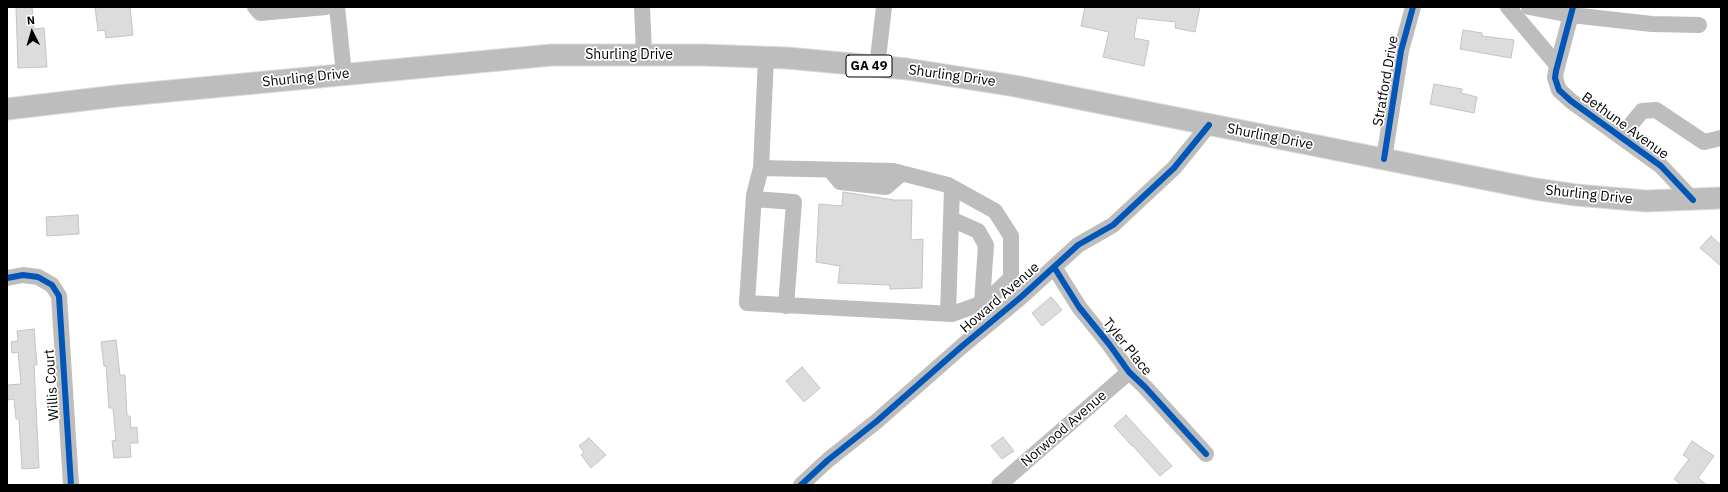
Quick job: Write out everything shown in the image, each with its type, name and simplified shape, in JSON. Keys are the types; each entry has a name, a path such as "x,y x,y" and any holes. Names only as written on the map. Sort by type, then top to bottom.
{"main road":[{"name":"Shurling Drive","path":"7,109 118,96 552,55 644,54 766,58 907,69 1015,86 1510,185 1576,195 1646,200 1693,200 1721,198"}],"street":[{"path":"258,9 326,7"},
{"path":"338,7 344,74"},
{"path":"642,7 644,54"},
{"path":"877,67 884,7"},
{"name":"Stratford Drive","path":"1384,159 1402,51 1413,7"},
{"path":"1508,7 1557,65"},
{"path":"1529,7 1572,11 1652,24 1699,25"},
{"name":"Bethune Avenue","path":"1572,11 1557,65 1555,78 1559,90 1571,101 1661,166 1693,200"},
{"path":"761,168 893,172 948,186 995,211 1011,236 1011,278 986,302 952,314 747,304 754,199 761,168 766,58"},
{"path":"1620,137 1642,111 1656,110 1704,142 1721,138"},
{"name":"Howard Avenue","path":"801,485 828,460 877,421 1039,281 1078,245 1113,226 1174,168 1208,125"},
{"path":"948,314 952,188"},
{"path":"754,199 794,202 786,306"},
{"path":"951,219 978,231 986,245 982,303"},
{"name":"Tyler Place","path":"1054,267 1079,307 1109,344 1129,372 1145,387 1206,454"},
{"name":"Willis Court","path":"7,278 23,274 46,280 52,285 59,296 70,485"},
{"path":"1011,278 1039,281"},
{"name":"Norwood Avenue","path":"999,485 1129,372"}],"building":[{"path":"16,7 32,7 34,29 44,28 47,67 18,68"},
{"path":"95,7 130,7 133,35 106,38 105,30 98,31"},
{"path":"1085,7 1200,7 1195,32 1175,28 1176,22 1137,18 1134,38 1149,41 1144,66 1103,57 1109,32 1081,26"},
{"path":"1463,30 1482,33 1482,36 1514,40 1511,58 1460,49"},
{"path":"1434,84 1462,89 1461,93 1477,97 1474,113 1430,104"},
{"path":"843,192 894,200 912,200 911,240 923,239 922,288 890,289 890,285 838,283 840,266 816,262 819,204 842,206"},
{"path":"78,215 79,234 47,236 46,217"},
{"path":"1711,236 1721,245 1721,266 1700,248"},
{"path":"1051,297 1062,310 1042,326 1032,313"},
{"path":"34,329 37,365 34,365 39,468 22,469 19,419 16,419 14,399 8,400 7,385 21,384 18,352 12,353 11,342 18,341 17,331"},
{"path":"116,340 120,375 125,375 127,416 130,416 131,428 137,427 138,443 130,443 131,457 114,458 112,441 116,440 113,408 109,408 106,366 104,366 101,342"},
{"path":"802,367 820,388 804,402 786,381"},
{"path":"1126,415 1172,466 1160,476 1114,426"},
{"path":"1003,437 1014,451 1002,459 991,446"},
{"path":"589,438 606,455 591,468 581,455 584,452 579,446"},
{"path":"1692,441 1714,456 1698,478 1707,485 1682,485 1674,479 1689,459 1683,455"}],"cycle path":[{"path":"1384,159 1401,51 1413,7"},
{"path":"1573,7 1556,71 1555,78 1559,90 1571,101 1661,166 1693,200"},
{"path":"801,485 828,460 877,421 961,347 1021,297 1078,245 1113,225 1174,168 1209,125"},
{"path":"1054,267 1079,307 1109,344 1129,372 1145,387 1206,454"},
{"path":"7,278 23,275 38,277 52,285 59,296 71,485"}]}
